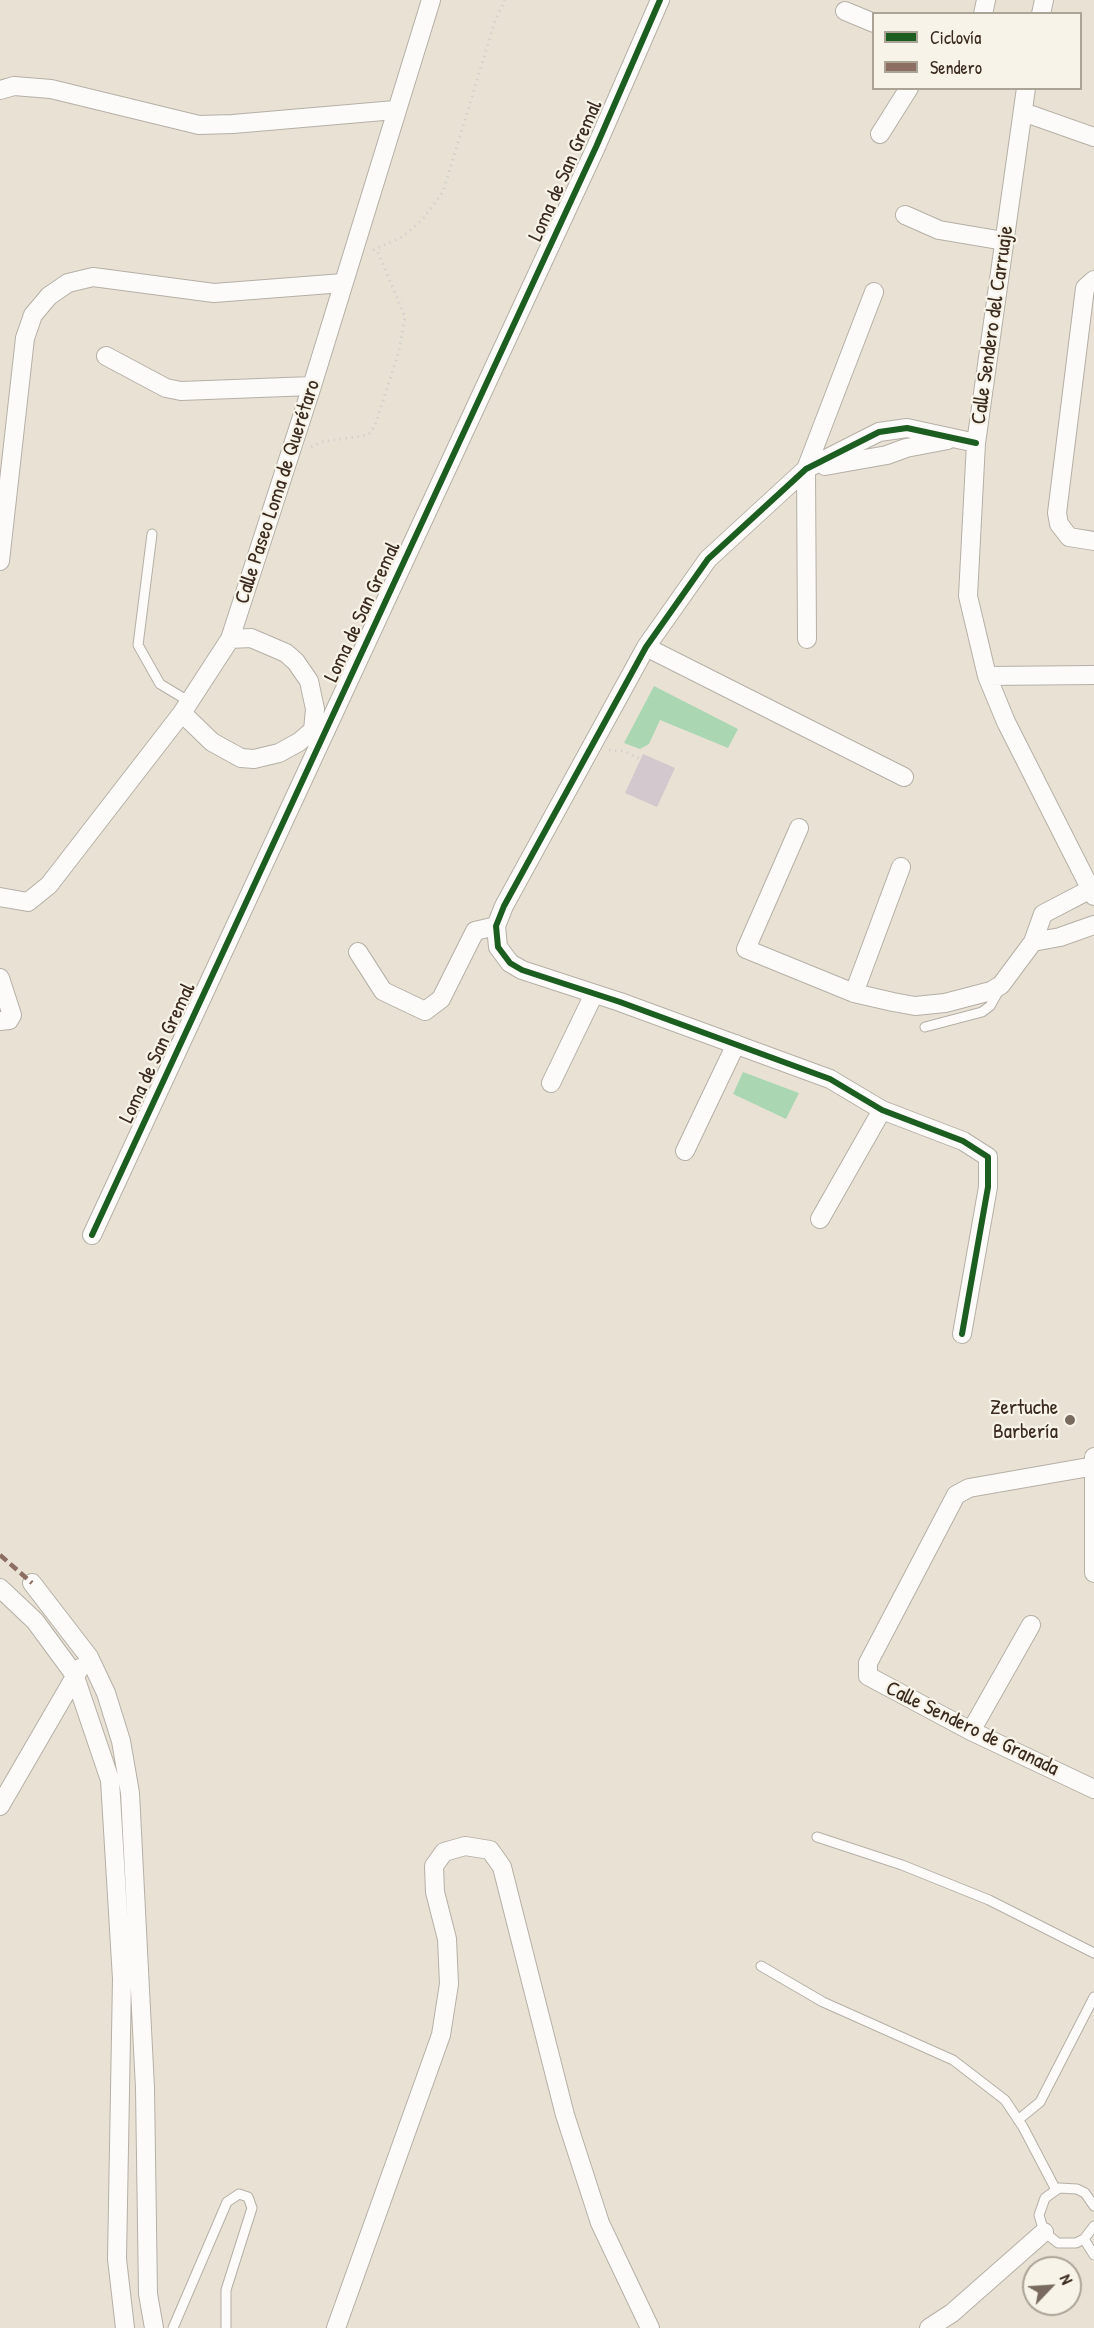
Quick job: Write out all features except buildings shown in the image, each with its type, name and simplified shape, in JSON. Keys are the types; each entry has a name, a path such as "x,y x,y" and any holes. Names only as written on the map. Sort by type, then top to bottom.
{"street":[{"name":"Calle Paseo Loma de Querétaro","path":"0,897 28,902 48,885 186,707 230,639 312,386 431,0"},
{"name":"Loma de San Gremal","path":"92,1236 318,733 596,147 660,0"},
{"path":"845,11 872,23"},
{"path":"0,90 14,86 51,89 199,124 233,124 396,110"},
{"path":"880,134 908,90"},
{"name":"Calle Sendero del Carruaje","path":"1026,90 976,443 968,596 987,676 1006,722 1092,893"},
{"path":"1023,112 1094,137"},
{"path":"905,215 939,230 1004,241"},
{"path":"0,561 25,338 33,315 49,296 68,283 93,277 214,293 343,283"},
{"path":"1094,280 1085,288 1057,513 1059,524 1069,537 1094,541"},
{"path":"807,639 806,469 874,292"},
{"path":"106,356 166,388 182,391 312,386"},
{"path":"962,1334 988,1187 988,1157 963,1141 882,1110 830,1079 522,970 510,963 498,947 496,926 504,906 646,647 708,559 806,469 887,455 906,448 957,439 976,443"},
{"path":"186,707 212,742 240,758 254,759 279,753 318,733 309,681 296,662 286,653 251,638 230,639"},
{"path":"646,647 904,777"},
{"path":"987,676 1094,675"},
{"path":"799,828 746,949 854,993 915,1006 962,998 1001,985 1033,942 1043,914 1047,910 1092,893"},
{"path":"854,993 901,867"},
{"path":"1033,942 1060,937 1094,925"},
{"path":"358,952 383,991 425,1011 441,999 474,931 496,926"},
{"path":"0,978 12,1015 9,1020 0,1020"},
{"path":"551,1083 594,994"},
{"path":"685,1151 736,1044"},
{"path":"820,1220 882,1110"},
{"path":"1093,1463 1094,1573"},
{"name":"Calle Sendero de Granada","path":"1093,1463 969,1488 956,1496 868,1663 868,1676 971,1731 1094,1789"},
{"path":"0,1582 32,1583"},
{"path":"15,1603 32,1583"},
{"path":"32,1583 89,1657 106,1693 121,1741 130,1793 146,2088 148,2294 154,2328"},
{"path":"0,1588 35,1621 74,1674 110,1780 122,1979 117,2259 125,2328"},
{"path":"971,1731 1031,1625"},
{"path":"0,1806 74,1674 89,1657"},
{"path":"336,2328 428,2077 441,2035 449,1984 447,1939 435,1892 434,1866 444,1852 465,1846 490,1850 502,1867 565,2115 600,2223 650,2328"},
{"path":"119,2091 146,2088"},
{"path":"929,2328 952,2313 1044,2232"}],"lane":[{"path":"152,534 138,645 160,684 186,707"},
{"path":"925,1027 982,1012 990,1006 1001,985"},
{"path":"817,1837 902,1864 989,1900 1094,1953"},
{"path":"761,1966 823,2002 952,2060 1005,2100 1056,2190"},
{"path":"1018,2120 1040,2102 1094,1997"},
{"path":"1093,2201 1077,2189 1068,2187 1056,2190 1045,2198 1041,2206 1040,2223 1044,2232 1058,2242 1076,2243 1084,2239 1094,2226"},
{"path":"173,2328 227,2202 239,2194 248,2196 252,2208 226,2290 226,2328"},
{"path":"1084,2239 1094,2255"}],"path":[{"path":"354,248 377,250 402,237 423,220 443,192 495,21 505,0"},
{"path":"291,451 315,447 321,442 368,435 375,426 399,351 405,317 377,250"},
{"path":"613,752 624,751 640,759"}],"green space":[{"path":"654,686 738,729 728,748 660,720 649,744 640,749 624,743"},
{"path":"743,1072 799,1093 786,1119 733,1094"}],"marked path":[{"path":"0,1555 32,1583"}],"cycle path":[{"path":"92,1235 596,147 660,0"},
{"path":"962,1334 988,1187 988,1157 963,1141 882,1110 830,1079 620,1002 522,970 510,963 498,947 496,926 504,906 646,647 708,559 806,469 879,432 907,428 976,443"}],"place":[{"name":"Zertuche Barbería","path":"1070,1420"}]}
